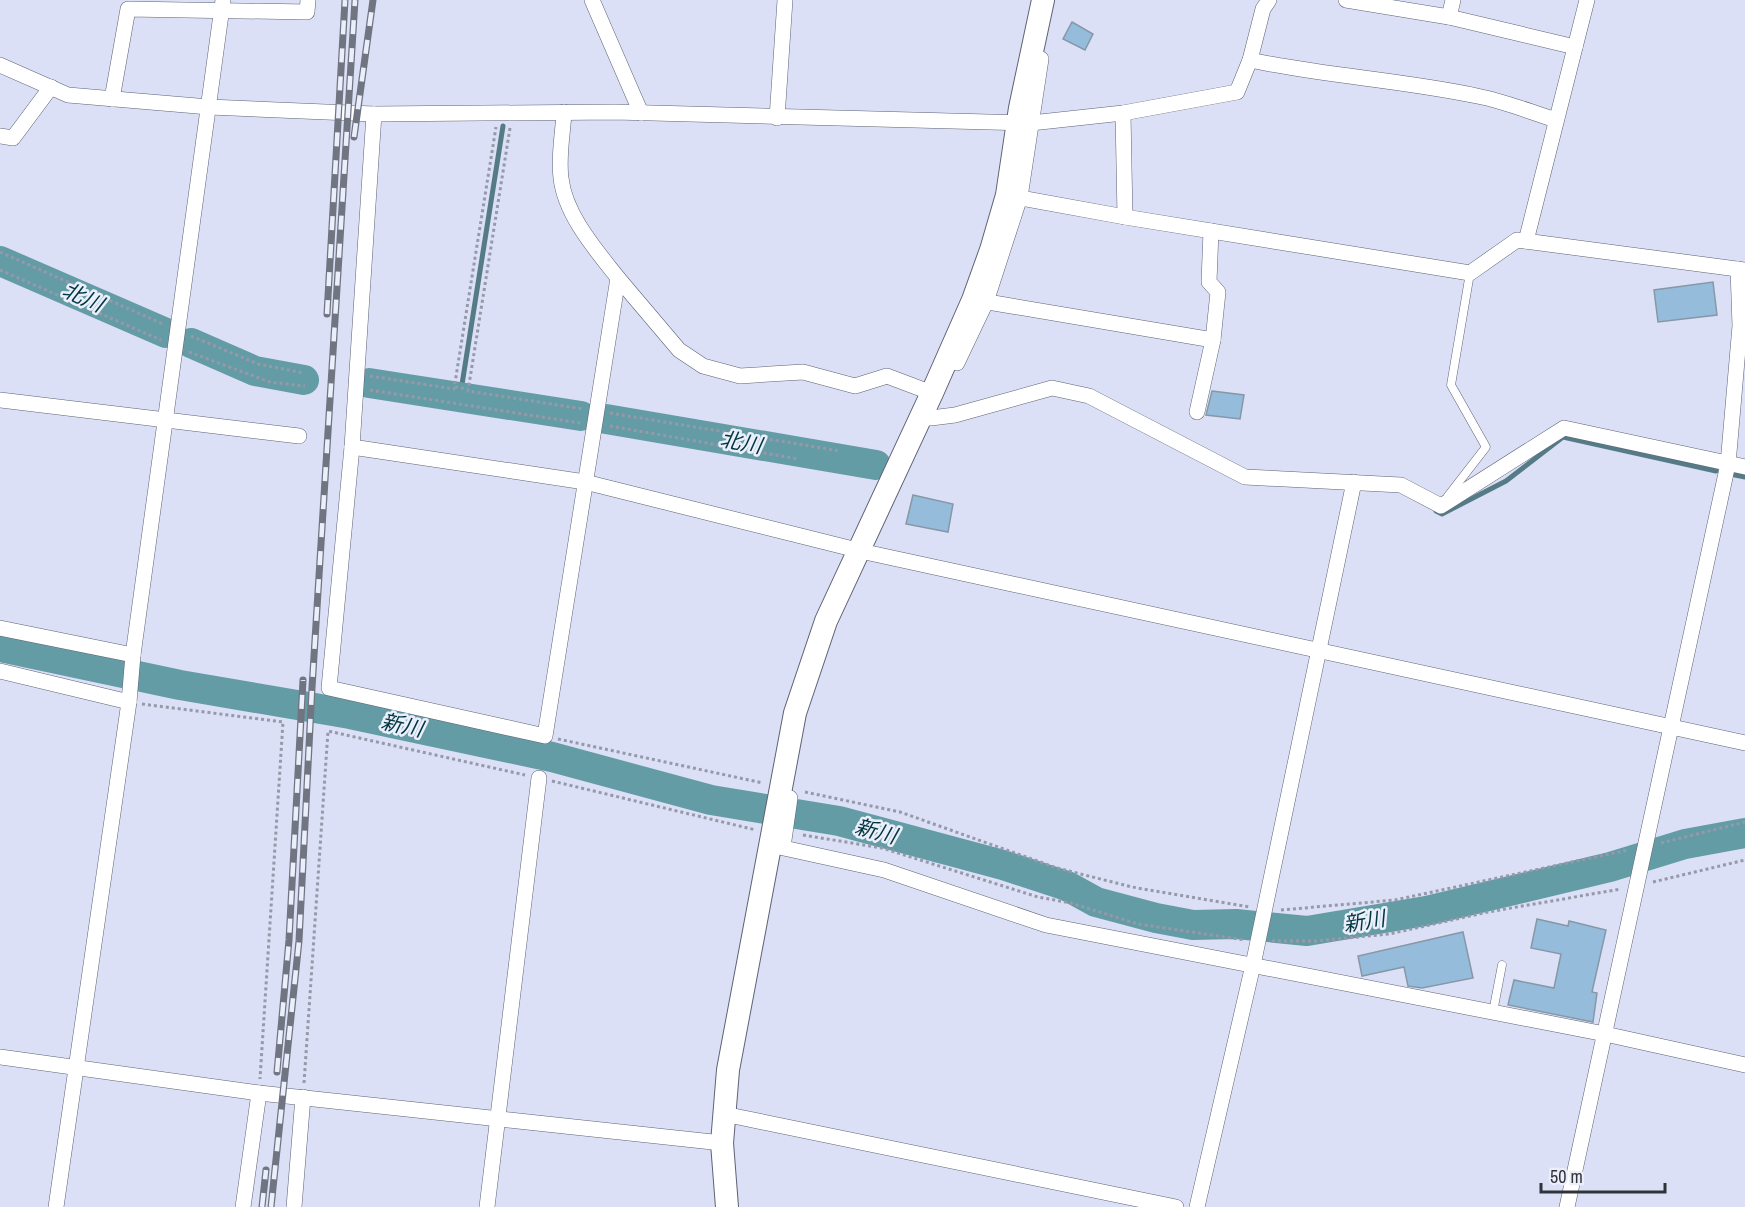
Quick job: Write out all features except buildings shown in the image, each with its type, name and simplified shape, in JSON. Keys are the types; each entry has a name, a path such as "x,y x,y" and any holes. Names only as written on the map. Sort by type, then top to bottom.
{"street":[{"path":"112,99 128,9 222,6 308,12 308,0"},
{"path":"592,0 641,113"},
{"path":"777,118 785,0"},
{"path":"727,1207 722,1143 728,1070 777,840 795,713 826,621 979,301 991,250 1013,196 1043,0"},
{"path":"1024,122 1053,0"},
{"path":"0,65 68,95 209,107 374,114 564,112 1024,122 1123,113 1236,92 1250,60 1263,9 1269,0"},
{"path":"1346,0 1449,17 1575,47"},
{"path":"1449,17 1453,0"},
{"path":"1526,240 1587,0"},
{"path":"57,1207 129,702 222,6"},
{"path":"1250,60 1299,70 1382,80 1479,96 1556,120"},
{"path":"0,136 12,138 51,87"},
{"path":"564,112 561,178 570,207 593,246 680,350 703,366 740,376 803,372 855,386 887,376 932,393"},
{"path":"1123,113 1125,217"},
{"path":"374,114 352,447 329,688 545,736 618,278"},
{"path":"1013,196 1125,217 1470,273 1517,240 1741,270 1740,326 1728,464 1669,727 1568,1207"},
{"path":"1197,412 1213,340 1218,291 1209,282 1211,231"},
{"path":"979,301 1213,340"},
{"path":"926,416 932,393 979,301"},
{"path":"926,416 954,415 1052,388 1089,396 1245,477 1401,485 1441,506 1564,428 1745,467"},
{"path":"0,400 299,436"},
{"path":"352,447 585,482 861,551 1745,743"},
{"path":"1197,1207 1253,965 1354,482"},
{"path":"0,628 134,655"},
{"path":"0,671 129,702"},
{"path":"487,1207 496,1117 539,778"},
{"path":"777,840 884,870 1046,926 1605,1034 1745,1065"},
{"path":"0,1057 259,1093 722,1143"},
{"path":"243,1207 259,1093"},
{"path":"294,1207 303,1098"},
{"path":"724,1114 1176,1207"}],"lane":[{"path":"1441,506 1486,447 1450,385 1470,273"},
{"path":"1493,1012 1502,965"}],"path":[{"path":"454,387 497,125"},
{"path":"468,389 510,125"},
{"path":"0,252 258,364 304,373"},
{"path":"0,270 176,346 260,379 304,386"},
{"path":"357,381 468,389 595,418 798,459"},
{"path":"357,381 595,418 840,451"},
{"path":"129,702 283,722 259,1093"},
{"path":"303,1098 328,731 539,778 777,840 830,837 882,848 1038,897 1071,903 1138,924 1258,941 1316,941 1389,934 1488,912 1635,886 1745,860"},
{"path":"545,736 900,812 1057,868 1132,887 1264,909 1293,910 1395,900 1644,847 1745,822"}],"waterway":[{"path":"460,397 503,126"},
{"name":"北川","path":"0,261 166,333"},
{"name":"北川","path":"191,343 255,371 304,380"},
{"name":"北川","path":"369,383 581,416"},
{"name":"北川","path":"606,419 876,465"},
{"path":"1436,511 1442,514 1506,481 1563,437 1716,471"},
{"path":"1735,475 1745,477"},
{"name":"新川","path":"0,647 180,685 350,714 552,757 711,800 839,821 1003,865 1067,886 1096,902 1193,925 1236,924 1307,931 1426,911 1610,867 1685,844 1745,833"}],"railway":[{"path":"327,314 345,0"},
{"path":"271,1207 299,941 312,688 355,0"},
{"path":"354,137 373,0"},
{"path":"277,1072 289,940 303,680"},
{"path":"262,1207 266,1170"}]}
